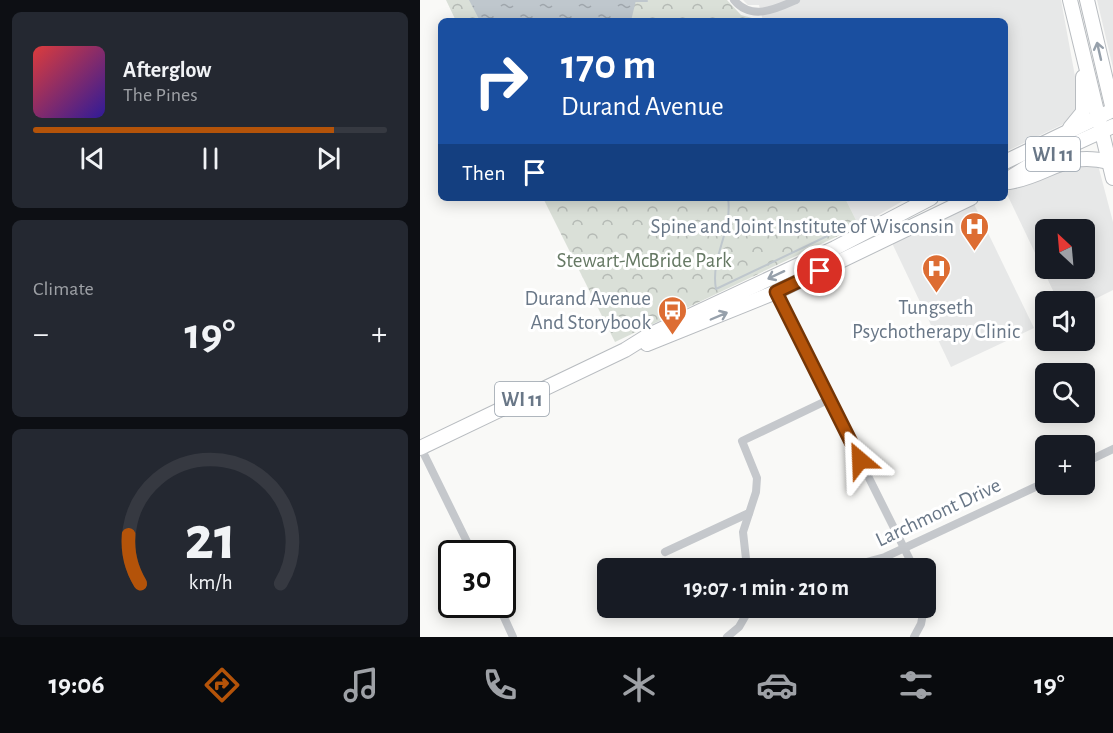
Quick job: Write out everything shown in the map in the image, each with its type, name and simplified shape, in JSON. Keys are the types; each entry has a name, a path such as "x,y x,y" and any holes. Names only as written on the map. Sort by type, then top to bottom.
{"main road":[{"path":"1070,0 1099,117 1108,128 1109,162 1113,178"},
{"path":"1088,4 1111,89 1113,110"},
{"path":"1064,133 1083,112 1081,45"},
{"name":"WI 11","path":"1008,161 1113,110"},
{"name":"WI 11","path":"1008,180 1035,162 1108,128"},
{"path":"1008,182 1025,180 1066,161 1089,157 1109,162"},
{"name":"WI 11","path":"420,447 625,350 649,335 926,201"},
{"path":"925,222 918,221 914,217 927,201"},
{"name":"WI 11","path":"625,350 652,343 776,292 965,201"},
{"path":"880,243 885,222"}],"street":[{"path":"734,0 753,13 773,10 796,0"},
{"path":"776,292 909,558"},
{"path":"745,558 742,541 748,513 756,492 757,478 742,441 830,399"},
{"path":"420,447 466,540"},
{"path":"1095,458 1113,449"},
{"name":"Larchmont Drive","path":"880,558 1035,487"},
{"path":"664,552 748,513"},
{"path":"504,618 513,637"},
{"path":"728,637 739,627 744,618"},
{"path":"914,637 922,618"}],"shaded area":[{"path":"743,0 1061,0 1081,109 1074,119 1008,151 1008,18 762,18 759,5 748,5"},
{"path":"1097,0 1113,0 1113,68"},
{"path":"1068,163 1098,165 1113,222 1113,290 1095,299 1095,291 1053,291 1047,279 1095,279 1095,219 1035,219 1035,253 1008,196 1008,189"},
{"path":"846,201 903,201 859,226"},
{"path":"974,204 1034,328 951,367 892,243"}],"green space":[{"path":"446,0 727,0 741,15 752,18 455,18"},
{"name":"Stewart-McBride Park","path":"544,201 846,201 859,226 615,342"}],"water":[{"path":"469,0 636,0 632,18 478,18"}],"waterway":[{"path":"635,1 647,1"},
{"path":"728,201 727,221 716,266 716,289 842,229"}],"place":[{"name":"Spine and Joint Institute of Wisconsin","path":"975,252"},
{"name":"Tungseth Psychotherapy Clinic","path":"936,294"},
{"name":"Durand Avenue And Storybook","path":"672,336"}],"route":[{"path":"820,271 776,292 860,460"}]}
